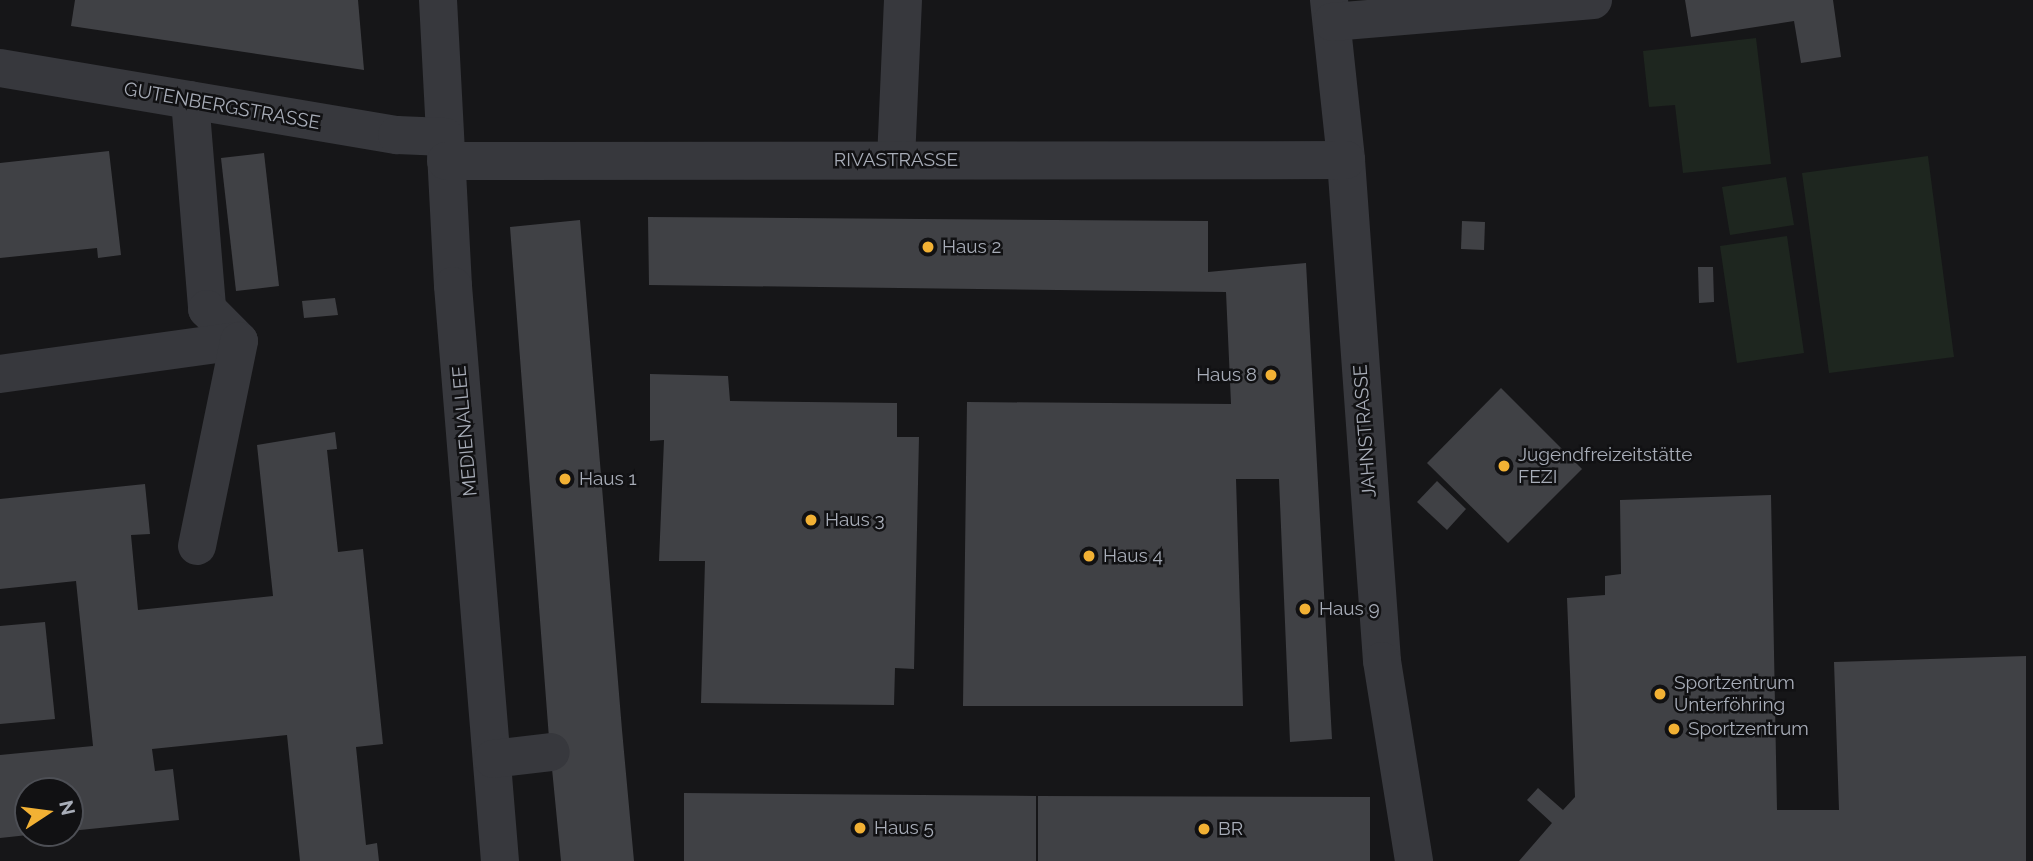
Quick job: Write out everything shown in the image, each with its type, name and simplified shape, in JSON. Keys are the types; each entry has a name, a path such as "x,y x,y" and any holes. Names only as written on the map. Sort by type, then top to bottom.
{"street":[{"name":"MEDIENALLEE","path":"438,0 445,149 500,861"},
{"path":"896,160 903,0"},
{"path":"1331,11 1593,0"},
{"name":"JAHNSTRASSE","path":"1331,11 1346,160 1382,661 1414,861"},
{"name":"GUTENBERGSTRASSE","path":"0,68 397,135 445,149"},
{"path":"190,100 207,309 239,341"},
{"name":"RIVASTRASSE","path":"445,149 896,160 1346,160"},
{"path":"0,373 239,341"},
{"path":"197,546 239,341"},
{"path":"493,759 551,752"}],"shaded area":[{"path":"1756,38 1771,164 1683,173 1675,105 1649,107 1643,51"},
{"path":"1928,156 1954,357 1829,373 1802,173"},
{"path":"1786,177 1794,225 1730,235 1722,187"},
{"path":"1787,236 1804,353 1737,363 1720,246"}],"building":[{"path":"75,0 358,0 364,70 71,26"},
{"path":"1685,0 1833,0 1841,57 1801,63 1794,21 1691,37"},
{"path":"109,151 121,255 98,258 97,248 0,258 0,163"},
{"path":"264,153 279,286 236,291 221,158"},
{"path":"648,217 1208,221 1208,272 1306,263 1332,739 1290,742 1279,479 1236,479 1243,706 963,706 967,402 1231,404 1226,292 649,285"},
{"name":"Haus 1","path":"580,220 634,861 561,861 549,738 510,227"},
{"path":"1462,221 1485,222 1484,250 1461,249"},
{"path":"1698,267 1713,267 1714,302 1699,303"},
{"path":"335,298 338,315 304,318 302,301"},
{"name":"Haus 3","path":"650,374 728,376 730,401 897,403 897,437 919,437 914,669 895,668 894,705 701,703 705,561 659,561 664,440 650,441"},
{"name":"Jugendfreizeitstätte FEZI","path":"1501,388 1582,469 1508,543 1427,463"},
{"path":"335,432 337,449 327,450 338,552 363,549 383,744 356,747 366,845 377,843 379,861 300,861 287,735 152,749 155,771 173,769 179,820 84,830 84,777 14,777 14,836 0,838 0,755 93,746 76,581 0,589 0,499 145,484 150,534 131,535 138,610 273,596 257,445"},
{"path":"1437,481 1466,509 1447,530 1417,502"},
{"name":"Sportzentrum","path":"1771,495 1777,810 1839,810 1834,662 2026,656 2026,861 1519,861 1552,823 1527,800 1538,788 1563,810 1575,797 1567,598 1605,595 1605,576 1621,574 1620,500"},
{"path":"45,622 55,719 0,724 0,626"},
{"name":"Haus 5","path":"684,793 1036,796 1036,861 684,861"},
{"name":"BR","path":"1038,796 1370,797 1370,861 1038,861"}],"place":[{"name":"Haus 2","path":"928,247"},
{"name":"Haus 8","path":"1271,375"},
{"name":"Jugendfreizeitstätte FEZI","path":"1504,466"},
{"name":"Haus 1","path":"565,479"},
{"name":"Haus 3","path":"811,520"},
{"name":"Haus 4","path":"1089,556"},
{"name":"Haus 9","path":"1305,609"},
{"name":"Sportzentrum Unterföhring","path":"1660,694"},
{"name":"Sportzentrum","path":"1674,729"},
{"name":"Haus 5","path":"860,828"},
{"name":"BR","path":"1204,829"}]}
